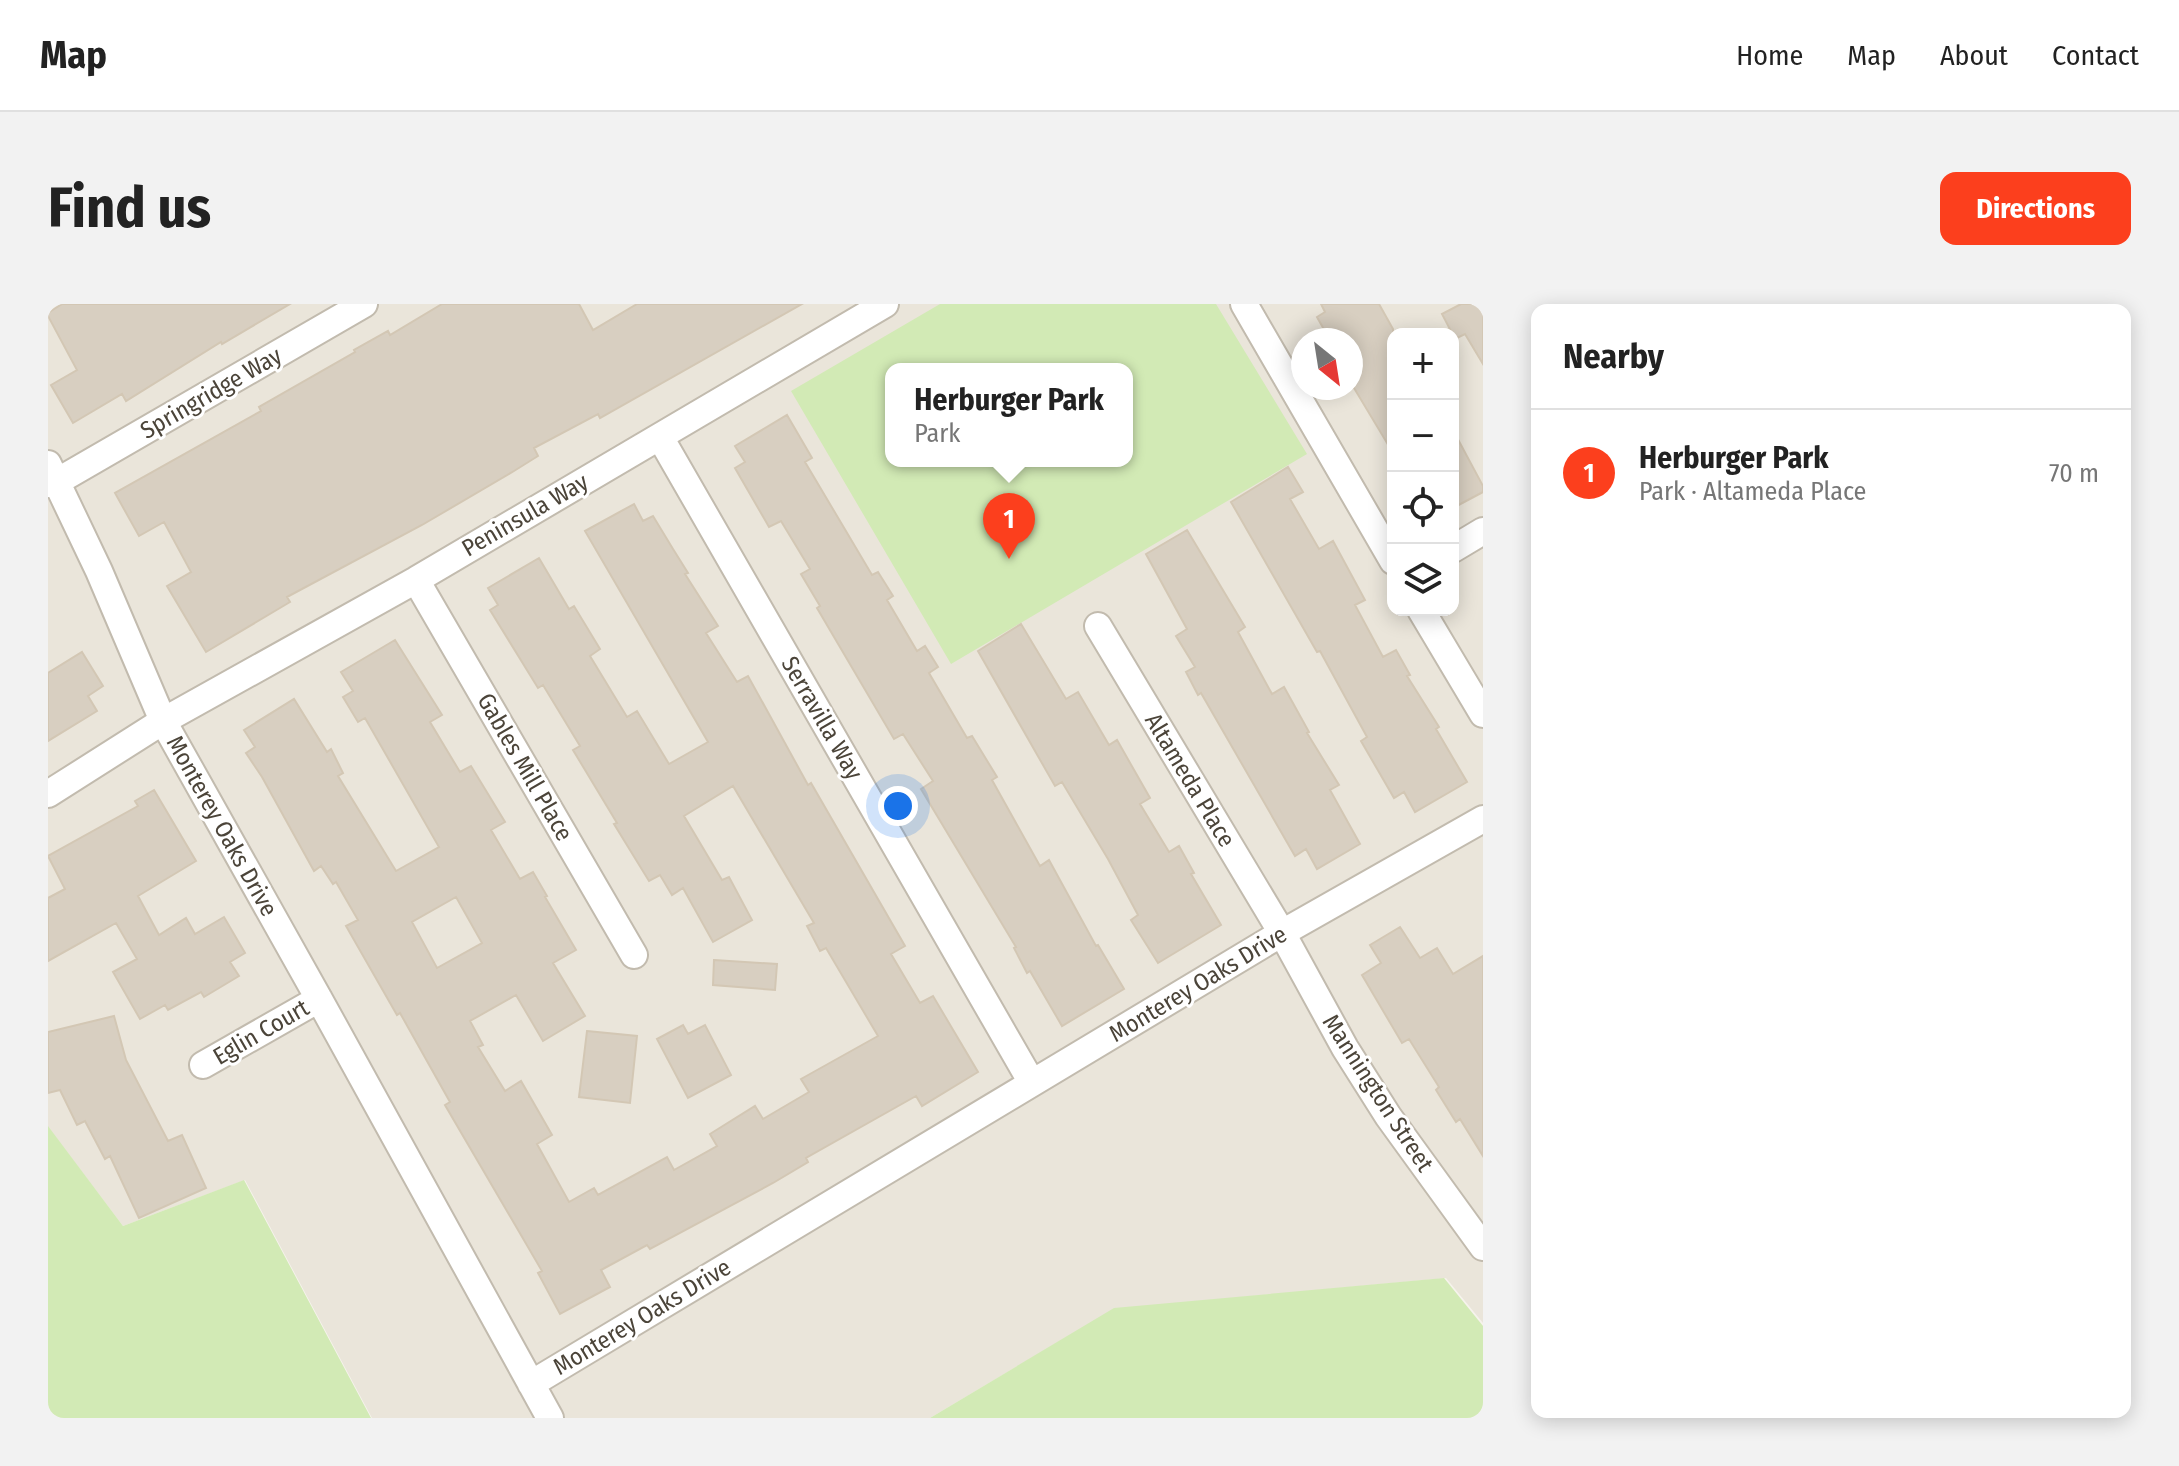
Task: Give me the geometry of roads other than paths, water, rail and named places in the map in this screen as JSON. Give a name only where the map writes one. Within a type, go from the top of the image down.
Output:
[{"type":"street","name":"Springridge Way","points":[[51,476],[364,304]]},
{"type":"street","name":"Peninsula Way","points":[[48,794],[163,721],[416,580],[885,304]]},
{"type":"street","points":[[1244,304],[1387,551]]},
{"type":"street","name":"Serravilla Way","points":[[660,437],[1032,1083]]},
{"type":"street","name":"Monterey Oaks Drive","points":[[51,476],[163,721],[531,1384],[1282,933],[1483,819]]},
{"type":"street","points":[[1459,545],[1483,531]]},
{"type":"street","name":"Gables Mill Place","points":[[416,580],[634,955]]},
{"type":"street","points":[[1425,616],[1483,714]]},
{"type":"street","name":"Altameda Place","points":[[1098,626],[1282,933]]},
{"type":"street","name":"Mannington Street","points":[[1282,933],[1371,1089],[1480,1237]]},
{"type":"street","name":"Eglin Court","points":[[203,1065],[319,999]]},
{"type":"street","points":[[531,1384],[550,1418]]},
{"type":"place","name":"Herburger Park","points":[[1009,559]]}]
